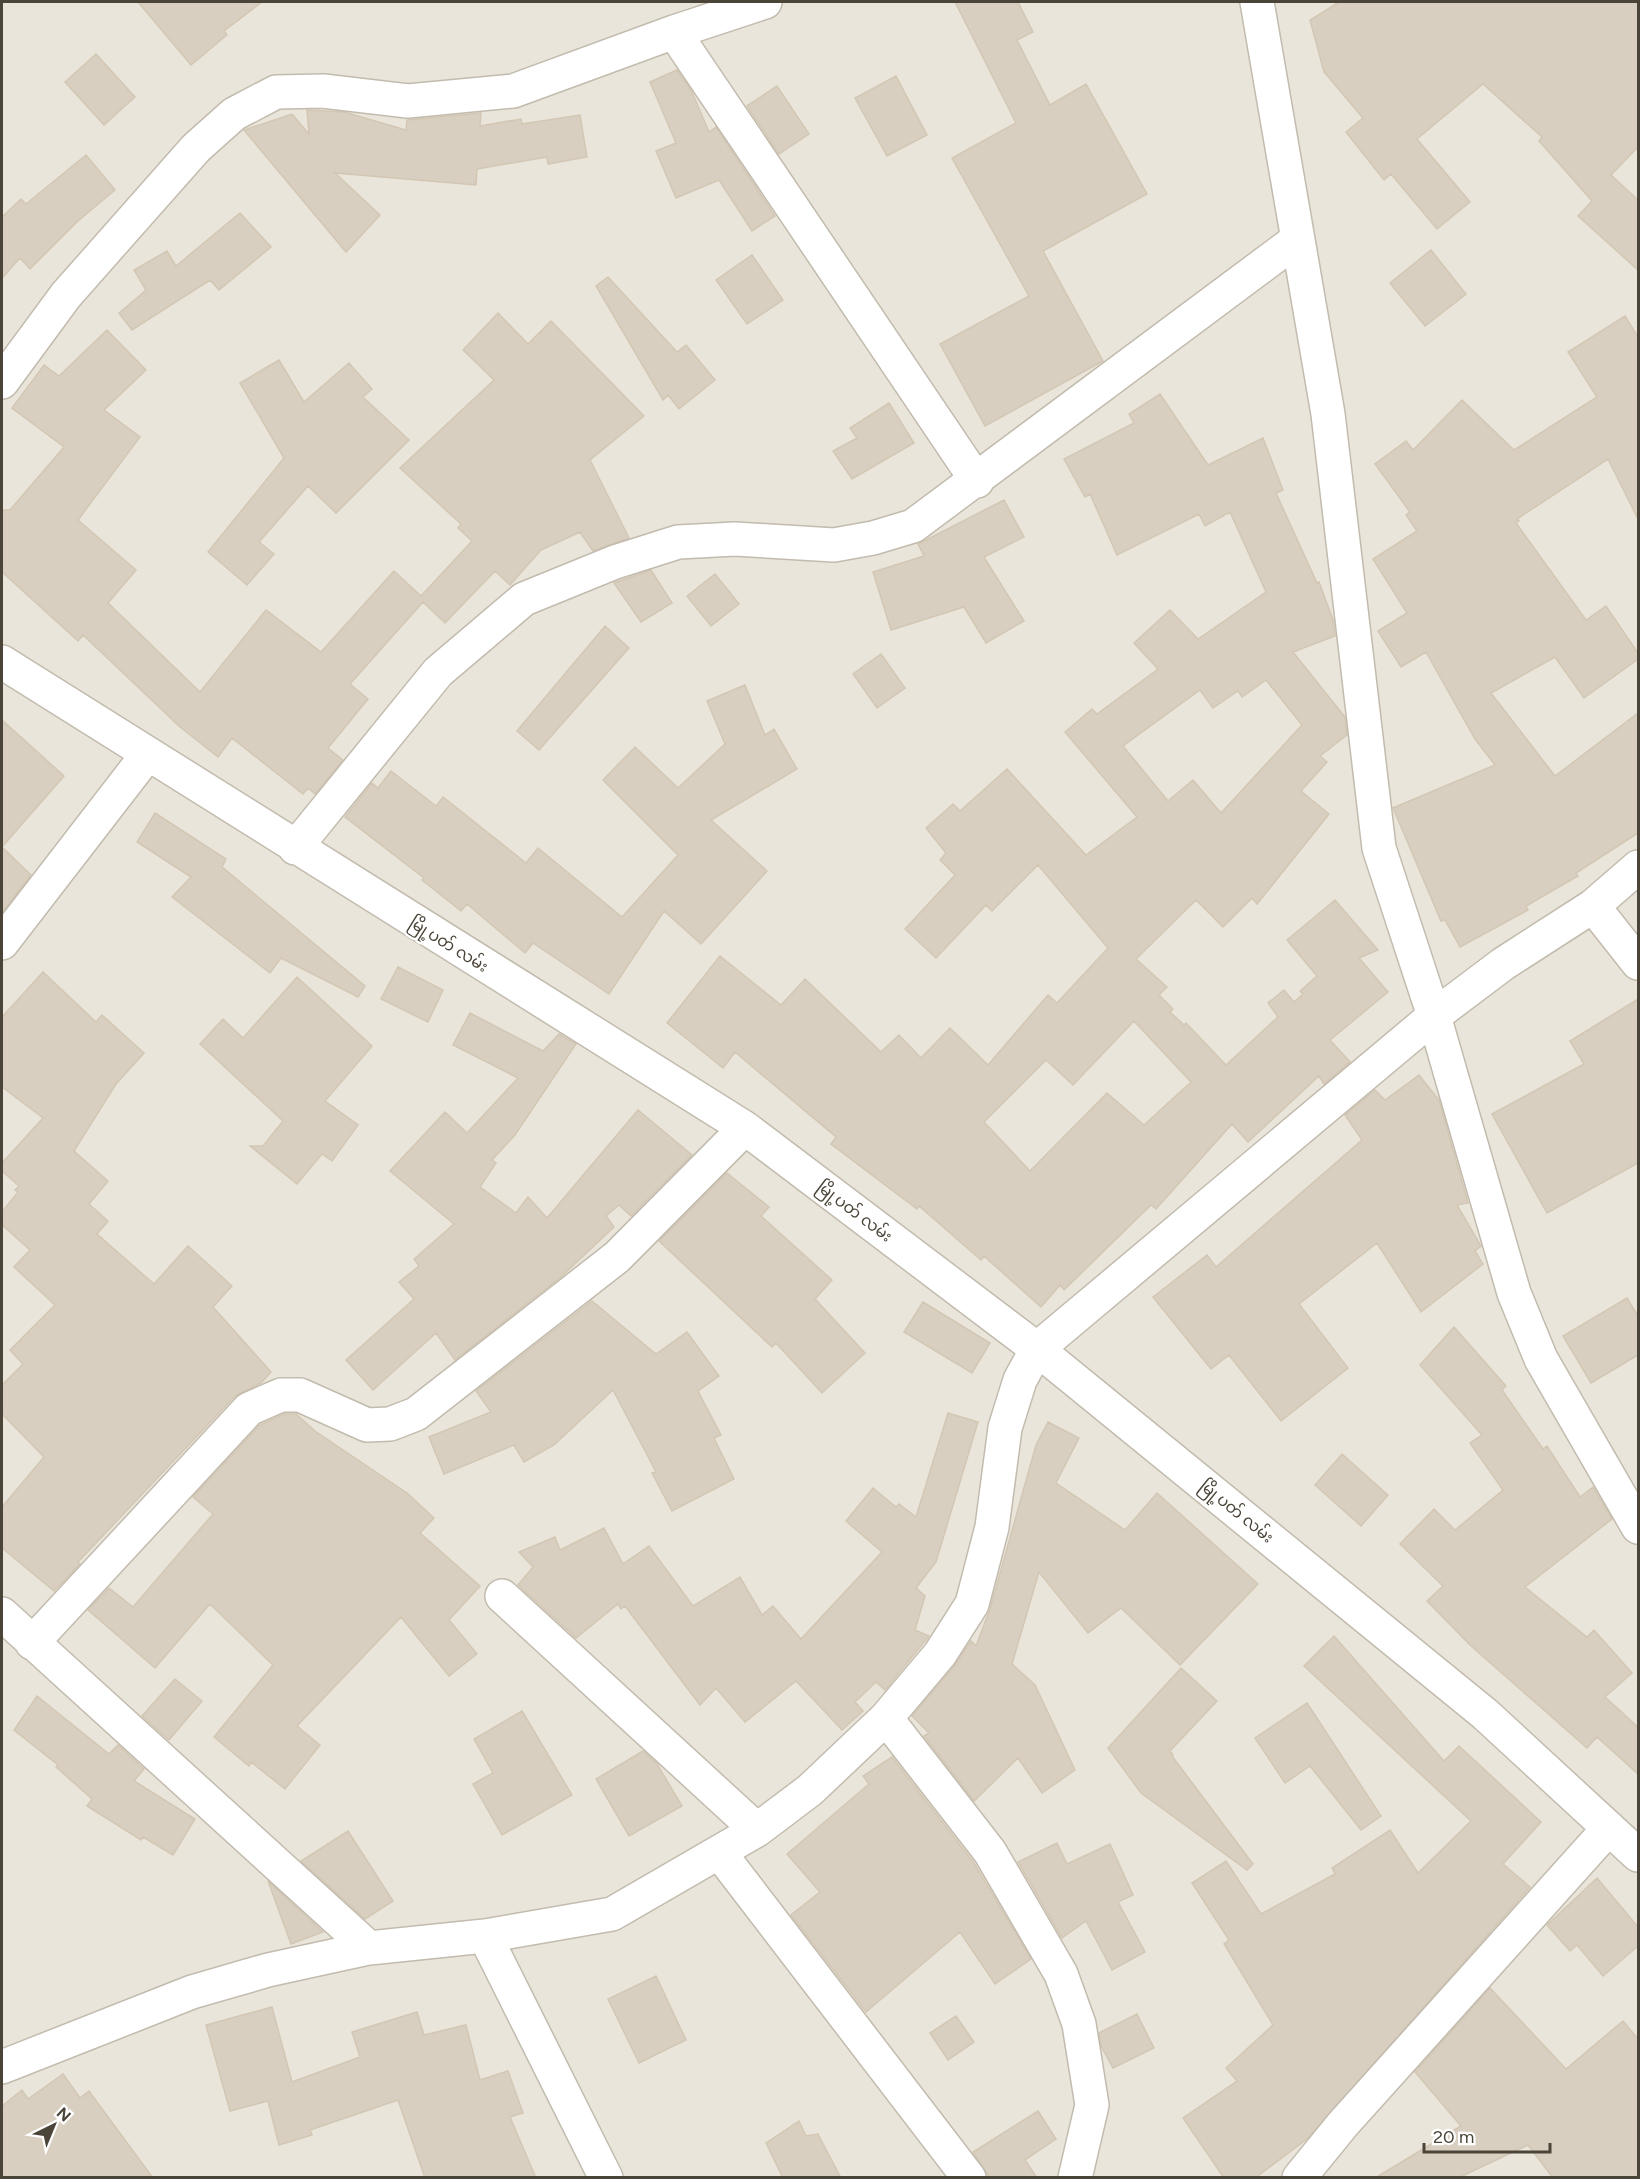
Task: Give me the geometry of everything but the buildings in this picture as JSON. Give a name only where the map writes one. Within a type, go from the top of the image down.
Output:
[{"type":"street","points":[[2,382],[66,295],[196,148],[234,114],[276,92],[323,91],[408,101],[513,92],[674,32],[765,2]]},
{"type":"street","points":[[1257,2],[1328,414],[1379,848],[1434,1016],[1514,1293],[1541,1359],[1638,1527]]},
{"type":"street","points":[[674,32],[977,481]]},
{"type":"street","points":[[295,848],[438,672],[524,599],[615,562],[678,542],[735,539],[834,545],[873,538],[913,526],[977,481],[1298,239]]},
{"type":"street","name":"မြို့ပတ် လမ်း","points":[[2,662],[295,848],[745,1128],[1037,1349],[1485,1714],[1638,1855]]},
{"type":"street","points":[[2,943],[147,755]]},
{"type":"street","points":[[2,2067],[192,1992],[268,1971],[369,1948],[485,1936],[612,1914],[757,1830],[810,1791],[886,1718],[940,1654],[972,1604],[992,1527],[1005,1428],[1020,1380],[1037,1349],[1434,1016],[1503,964],[1593,906],[1638,867]]},
{"type":"street","points":[[1593,906],[1638,963]]},
{"type":"street","points":[[32,1643],[249,1409],[281,1395],[300,1395],[367,1425],[390,1424],[416,1414],[617,1257],[745,1128]]},
{"type":"street","points":[[502,1596],[757,1830]]},
{"type":"street","points":[[2,1614],[369,1948]]},
{"type":"street","points":[[886,1718],[990,1852],[1060,1974],[1079,2024],[1092,2105],[1075,2178]]},
{"type":"street","points":[[1299,2178],[1343,2124],[1609,1828]]},
{"type":"street","points":[[719,1852],[969,2178]]},
{"type":"street","points":[[485,1936],[606,2178]]},
{"type":"shaded area","points":[[2,2],[1638,2],[1638,2177],[2,2177]]}]
